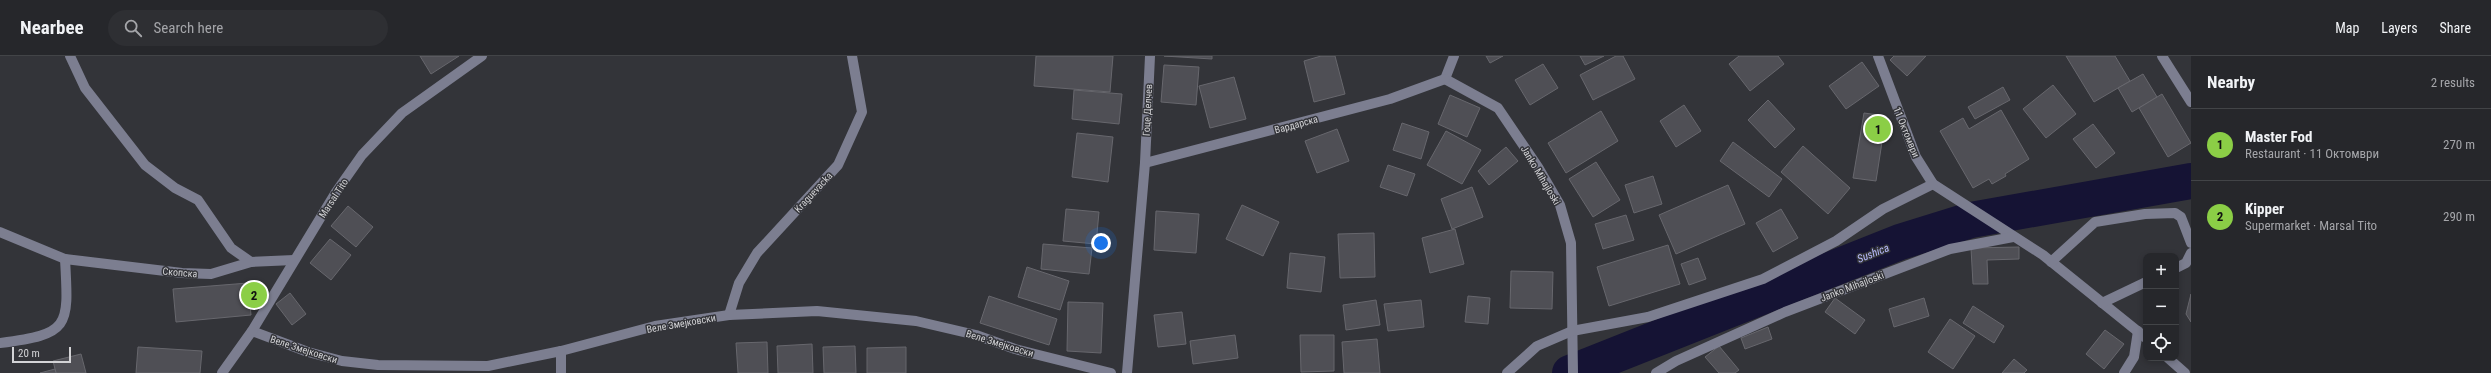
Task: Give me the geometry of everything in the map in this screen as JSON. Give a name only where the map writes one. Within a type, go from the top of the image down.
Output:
[{"type":"street","points":[[70,56],[85,88],[145,165],[175,188],[198,200],[231,248],[251,262]]},
{"type":"street","name":"Marsal Tito","points":[[222,373],[252,331],[294,260],[362,155],[402,113],[482,56]]},
{"type":"street","name":"Kraguevacka","points":[[729,315],[739,283],[757,254],[838,165],[862,112],[852,56]]},
{"type":"street","name":"Гоце Делчев","points":[[1127,373],[1145,163],[1150,56]]},
{"type":"street","points":[[1445,79],[1454,56]]},
{"type":"street","name":"11 Октомври","points":[[1878,56],[1916,157],[1933,184],[1972,208],[2013,237]]},
{"type":"street","points":[[2162,56],[2191,102]]},
{"type":"street","name":"Вардарска","points":[[1145,163],[1390,99],[1445,79]]},
{"type":"street","name":"Janko Mihajloski","points":[[1445,79],[1498,108],[1538,167],[1560,205],[1571,243],[1572,331]]},
{"type":"street","points":[[1507,373],[1537,346],[1572,331],[1648,317],[1763,279],[1836,242],[1883,209],[1933,184]]},
{"type":"street","points":[[2051,262],[2095,222],[2108,218],[2175,213],[2180,217],[2189,232],[2191,243]]},
{"type":"street","name":"Скопска","points":[[0,232],[65,259],[182,274],[211,274],[251,262],[294,260]]},
{"type":"street","points":[[2013,237],[2051,262],[2142,335],[2134,357],[2124,373]]},
{"type":"street","name":"Janko Mihajloski","points":[[1656,373],[1676,361],[1785,312],[1950,249],[2013,237]]},
{"type":"street","points":[[2179,266],[2186,263],[2191,253]]},
{"type":"street","points":[[0,343],[35,338],[54,331],[63,319],[68,305],[65,259]]},
{"type":"street","points":[[2102,303],[2143,283]]},
{"type":"street","name":"Веле Змејковски","points":[[252,331],[308,352],[342,361],[378,365],[488,366],[561,351],[655,326],[729,315],[817,311],[916,321],[976,335],[1015,349],[1111,373]]},
{"type":"street","points":[[1572,331],[1573,373]]},
{"type":"street","points":[[561,351],[561,373]]},
{"type":"street","points":[[2171,361],[2185,373]]},
{"type":"building","points":[[420,56],[459,56],[431,74]]},
{"type":"building","points":[[1036,56],[1113,56],[1110,92],[1034,86]]},
{"type":"building","points":[[1164,56],[1212,56],[1212,59]]},
{"type":"building","points":[[1321,56],[1335,56],[1345,94],[1314,102],[1304,61]]},
{"type":"building","points":[[1486,56],[1503,56],[1490,63]]},
{"type":"building","points":[[1580,56],[1604,56],[1585,65]]},
{"type":"building","points":[[1616,56],[1623,56],[1635,79],[1593,100],[1580,75]]},
{"type":"building","points":[[1739,56],[1778,56],[1784,64],[1750,91],[1729,64]]},
{"type":"building","points":[[1894,56],[1926,56],[1907,76],[1890,60]]},
{"type":"building","points":[[2066,56],[2115,56],[2130,81],[2094,102]]},
{"type":"building","points":[[1862,62],[1879,86],[1846,109],[1829,86]]},
{"type":"building","points":[[1543,64],[1558,88],[1530,105],[1515,80]]},
{"type":"building","points":[[1164,65],[1199,67],[1196,105],[1161,102]]},
{"type":"building","points":[[2143,74],[2157,97],[2132,112],[2118,88]]},
{"type":"building","points":[[1234,77],[1246,119],[1210,128],[1199,86]]},
{"type":"building","points":[[2053,85],[2076,114],[2046,138],[2023,109]]},
{"type":"building","points":[[2003,87],[2010,100],[1975,119],[1968,107]]},
{"type":"building","points":[[1074,90],[1122,94],[1119,124],[1072,119]]},
{"type":"building","points":[[2162,94],[2191,143],[2168,157],[2139,108]]},
{"type":"building","points":[[1450,95],[1480,108],[1467,137],[1438,124]]},
{"type":"building","points":[[1768,100],[1795,129],[1775,148],[1748,120]]},
{"type":"building","points":[[1684,105],[1701,131],[1676,147],[1660,121]]},
{"type":"building","points":[[2001,110],[2029,159],[2005,174],[2006,176],[1992,184],[1989,179],[1973,188],[1940,131],[1963,118],[1969,129]]},
{"type":"building","points":[[1601,111],[1618,141],[1566,173],[1548,143]]},
{"type":"building","points":[[1864,113],[1886,116],[1876,181],[1853,178]]},
{"type":"building","points":[[1402,123],[1429,132],[1421,159],[1393,150]]},
{"type":"building","points":[[2093,124],[2115,153],[2096,168],[2073,139]]},
{"type":"building","points":[[1337,129],[1349,161],[1317,173],[1305,141]]},
{"type":"building","points":[[1446,131],[1481,150],[1462,184],[1427,165]]},
{"type":"building","points":[[1077,133],[1113,137],[1108,182],[1072,177]]},
{"type":"building","points":[[1733,142],[1782,179],[1769,197],[1720,161]]},
{"type":"building","points":[[1803,146],[1850,188],[1828,214],[1781,172]]},
{"type":"building","points":[[1506,147],[1518,161],[1489,185],[1478,171]]},
{"type":"building","points":[[1596,162],[1620,200],[1593,217],[1569,179]]},
{"type":"building","points":[[1388,165],[1415,174],[1407,196],[1380,187]]},
{"type":"building","points":[[1653,176],[1662,204],[1634,213],[1625,185]]},
{"type":"building","points":[[1728,185],[1745,224],[1676,254],[1659,215]]},
{"type":"building","points":[[1472,187],[1483,217],[1452,229],[1441,199]]},
{"type":"building","points":[[1242,205],[1279,222],[1263,256],[1226,239]]},
{"type":"building","points":[[348,206],[373,227],[356,247],[331,226]]},
{"type":"building","points":[[1066,209],[1099,212],[1096,244],[1063,241]]},
{"type":"building","points":[[1781,209],[1798,238],[1773,252],[1756,223]]},
{"type":"building","points":[[1156,211],[1199,214],[1196,253],[1154,250]]},
{"type":"building","points":[[1626,215],[1634,240],[1603,249],[1595,224]]},
{"type":"building","points":[[1455,229],[1464,264],[1430,273],[1422,238]]},
{"type":"building","points":[[1374,233],[1375,277],[1340,278],[1338,234]]},
{"type":"building","points":[[330,239],[351,255],[331,280],[310,263]]},
{"type":"building","points":[[1043,244],[1092,248],[1089,274],[1041,269]]},
{"type":"building","points":[[1668,245],[1680,284],[1609,306],[1597,267]]},
{"type":"building","points":[[2019,247],[2019,259],[1987,260],[1988,284],[1973,284],[1971,248]]},
{"type":"building","points":[[1290,253],[1325,257],[1321,292],[1287,288]]},
{"type":"building","points":[[1698,258],[1706,279],[1689,285],[1681,264]]},
{"type":"building","points":[[1027,267],[1069,281],[1060,310],[1018,297]]},
{"type":"building","points":[[1511,271],[1553,272],[1552,309],[1510,308]]},
{"type":"building","points":[[248,283],[251,315],[176,322],[173,289]]},
{"type":"building","points":[[290,293],[306,314],[292,325],[276,304]]},
{"type":"building","points":[[2191,294],[2191,322],[2186,314]]},
{"type":"building","points":[[989,296],[1057,319],[1049,345],[980,323]]},
{"type":"building","points":[[1468,296],[1490,298],[1488,324],[1465,322]]},
{"type":"building","points":[[1835,298],[1865,320],[1855,334],[1825,312]]},
{"type":"building","points":[[1924,298],[1929,316],[1894,327],[1889,309]]},
{"type":"building","points":[[1376,300],[1380,325],[1346,330],[1343,305]]},
{"type":"building","points":[[1421,300],[1424,327],[1388,331],[1384,304]]},
{"type":"building","points":[[1068,302],[1103,303],[1101,353],[1067,351]]},
{"type":"building","points":[[1973,306],[2004,326],[1994,343],[1963,323]]},
{"type":"building","points":[[1182,312],[1186,344],[1158,347],[1154,315]]},
{"type":"building","points":[[1950,319],[1975,336],[1953,369],[1928,352]]},
{"type":"building","points":[[1768,327],[1772,339],[1745,349],[1741,338]]},
{"type":"building","points":[[2105,330],[2124,344],[2104,369],[2086,354]]},
{"type":"building","points":[[1235,335],[1238,358],[1193,364],[1190,341]]},
{"type":"building","points":[[1300,335],[1334,335],[1334,371],[1301,372]]},
{"type":"building","points":[[1377,339],[1380,373],[1344,373],[1342,342]]},
{"type":"building","points":[[767,342],[768,373],[738,373],[736,343]]},
{"type":"building","points":[[812,344],[813,373],[778,373],[777,346]]},
{"type":"building","points":[[855,346],[856,373],[824,373],[823,347]]},
{"type":"building","points":[[1719,346],[1739,370],[1735,373],[1719,373],[1705,357]]},
{"type":"building","points":[[138,347],[202,351],[200,373],[136,373]]},
{"type":"building","points":[[906,347],[906,373],[867,373],[867,348]]},
{"type":"building","points":[[81,354],[86,373],[56,373],[53,361]]},
{"type":"building","points":[[2014,359],[2027,370],[2024,373],[2002,373]]},
{"type":"building","points":[[55,369],[56,373],[40,373]]},
{"type":"waterway","name":"Sushica","points":[[1570,373],[1900,242],[1971,220],[2191,181]]},
{"type":"place","name":"Master Fod","points":[[1878,129]]},
{"type":"place","name":"Kipper","points":[[254,295]]}]
